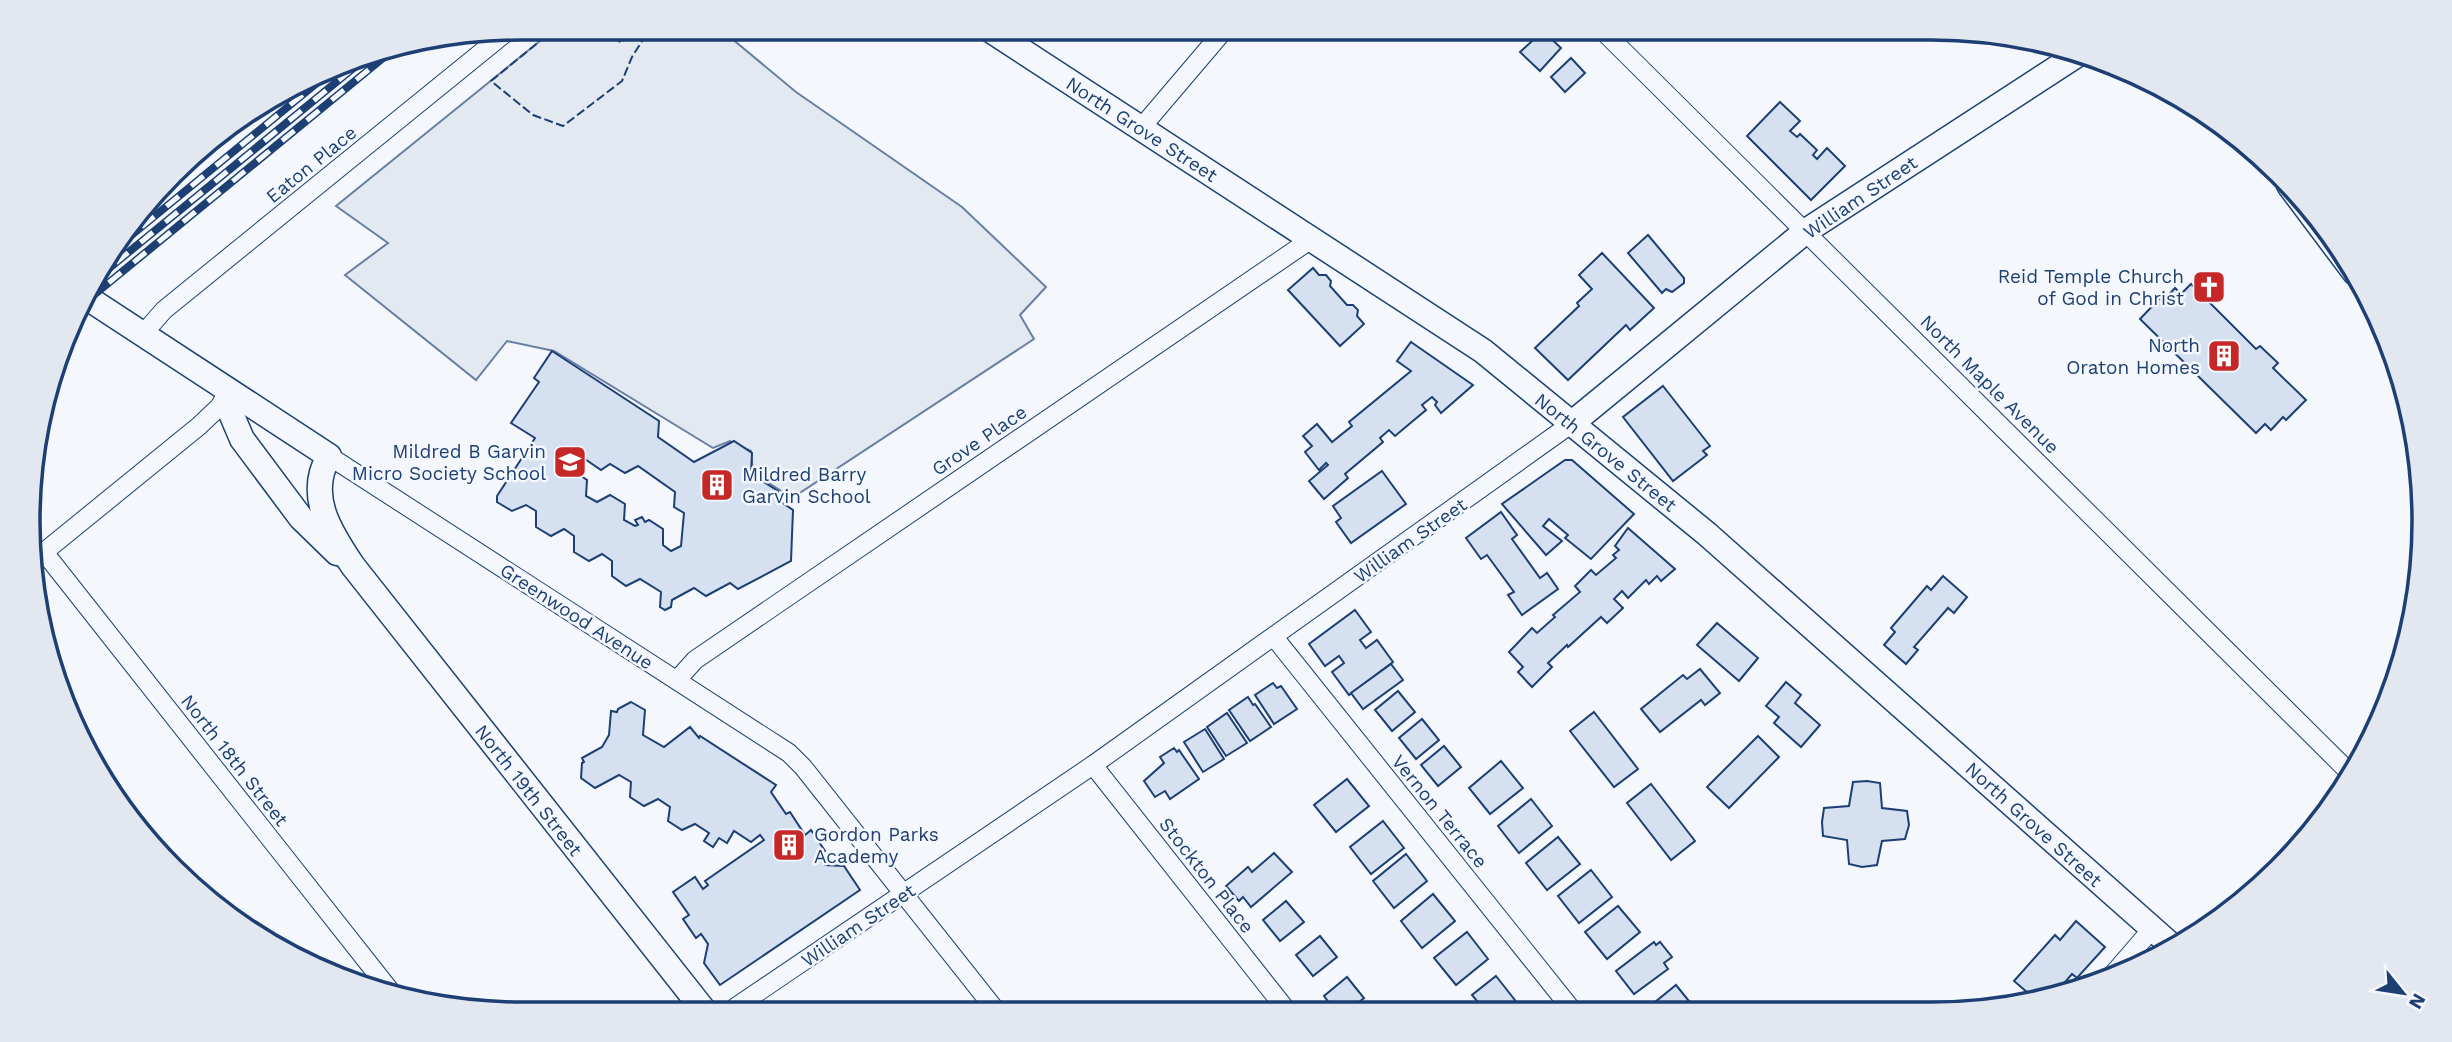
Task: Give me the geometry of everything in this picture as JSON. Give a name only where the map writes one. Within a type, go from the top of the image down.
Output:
[{"type":"street","name":"North Grove Street","points":[[1005,40],[1483,351],[1707,534],[2165,940]]},
{"type":"street","points":[[1141,128],[1213,40]]},
{"type":"street","name":"North Maple Avenue","points":[[1612,40],[2344,767]]},
{"type":"street","name":"Eaton Place","points":[[143,334],[164,310],[496,41]]},
{"type":"street","name":"William Street","points":[[743,1002],[1093,765],[1571,424],[1807,231],[2068,61]]},
{"type":"street","name":"Grove Place","points":[[677,680],[695,660],[1310,240]]},
{"type":"street","name":"Greenwood Avenue","points":[[93,302],[796,760],[989,1002]]},
{"type":"street","points":[[41,554],[199,426],[219,407],[229,391]]},
{"type":"street","name":"North 19th Street","points":[[229,391],[230,411],[242,439],[301,518],[353,566]]},
{"type":"street","name":"North 19th Street","points":[[329,456],[320,474],[319,495],[334,535],[353,566],[697,1002]]},
{"type":"street","name":"North 18th Street","points":[[42,562],[383,981]]},
{"type":"street","name":"Vernon Terrace","points":[[1274,637],[1566,1002]]},
{"type":"street","name":"Stockton Place","points":[[1093,765],[1280,1002]]},
{"type":"street","points":[[2124,961],[2152,929]]},
{"type":"shaded area","points":[[541,40],[733,40],[796,92],[962,207],[1046,287],[1020,315],[1034,339],[792,498],[753,473],[751,451],[730,441],[713,448],[554,351],[507,341],[476,380],[345,275],[388,243],[336,206]]},
{"type":"building","points":[[1533,40],[1553,40],[1561,48],[1540,71],[1520,52]]},
{"type":"building","points":[[1571,58],[1585,73],[1565,92],[1551,77]]},
{"type":"building","points":[[1780,102],[1800,121],[1790,131],[1797,137],[1800,134],[1817,150],[1813,155],[1817,159],[1827,148],[1845,166],[1811,200],[1747,136]]},
{"type":"building","points":[[1648,235],[1684,278],[1684,283],[1672,292],[1666,289],[1662,293],[1628,253]]},
{"type":"building","points":[[1602,253],[1654,308],[1630,330],[1626,325],[1568,380],[1535,348],[1579,306],[1577,303],[1592,289],[1579,275]]},
{"type":"building","points":[[1313,268],[1319,275],[1326,275],[1331,281],[1330,286],[1347,305],[1353,305],[1358,310],[1357,316],[1364,324],[1340,346],[1288,290]]},
{"type":"building","name":"North Oraton Homes","points":[[2191,284],[2256,349],[2260,346],[2278,363],[2273,368],[2306,400],[2286,420],[2283,417],[2271,430],[2265,424],[2256,433],[2140,319],[2160,298],[2163,301],[2175,288],[2181,294]]},
{"type":"building","points":[[1411,342],[1473,385],[1441,413],[1432,397],[1422,405],[1426,410],[1395,436],[1389,430],[1380,438],[1383,442],[1345,474],[1348,478],[1324,499],[1309,481],[1328,465],[1326,463],[1319,470],[1305,452],[1312,446],[1303,436],[1317,424],[1332,442],[1352,426],[1349,422],[1411,371],[1397,361]]},
{"type":"building","name":"Mildred Barry Garvin School","points":[[552,351],[659,421],[658,437],[694,462],[734,441],[752,453],[751,474],[778,491],[777,499],[793,510],[791,561],[738,589],[730,583],[706,596],[694,588],[672,600],[671,607],[665,610],[660,607],[661,592],[640,579],[626,586],[612,576],[612,561],[602,554],[589,561],[574,552],[574,536],[564,529],[551,536],[536,527],[536,511],[526,505],[512,511],[497,502],[497,496],[535,438],[511,423],[539,382],[534,378]],"holes":[[[582,457],[601,470],[610,464],[625,473],[638,466],[675,492],[674,507],[684,513],[681,546],[671,551],[663,545],[663,529],[649,520],[645,522],[642,517],[635,520],[638,525],[635,526],[624,520],[625,504],[610,495],[597,502],[586,496],[587,480],[574,471]]]},
{"type":"building","points":[[1663,386],[1710,446],[1703,451],[1707,455],[1673,481],[1623,417]]},
{"type":"building","points":[[1565,460],[1572,460],[1634,514],[1591,559],[1565,538],[1568,535],[1549,519],[1543,526],[1562,541],[1546,555],[1502,504]]},
{"type":"building","points":[[1382,471],[1406,504],[1351,543],[1336,522],[1341,518],[1333,506]]},
{"type":"building","points":[[1501,512],[1517,535],[1512,539],[1540,578],[1547,573],[1558,589],[1522,615],[1508,595],[1514,592],[1487,555],[1481,559],[1466,538]]},
{"type":"building","points":[[1628,528],[1675,569],[1661,581],[1657,576],[1649,584],[1646,580],[1628,598],[1622,591],[1614,599],[1623,608],[1607,623],[1601,617],[1568,647],[1567,645],[1548,663],[1552,667],[1532,687],[1518,672],[1523,667],[1509,652],[1532,628],[1537,633],[1580,592],[1575,586],[1591,570],[1596,575],[1616,558],[1613,555],[1619,550],[1615,546]]},
{"type":"building","points":[[1943,576],[1967,597],[1954,613],[1948,608],[1914,647],[1918,650],[1906,664],[1884,645],[1895,632],[1891,628],[1927,586],[1931,590]]},
{"type":"building","points":[[1355,610],[1371,632],[1360,640],[1366,648],[1377,640],[1393,662],[1349,695],[1332,672],[1344,663],[1339,656],[1325,666],[1309,644]]},
{"type":"building","points":[[1717,623],[1758,658],[1739,681],[1697,645]]},
{"type":"building","points":[[1391,664],[1403,680],[1363,709],[1351,693]]},
{"type":"building","points":[[1700,669],[1720,693],[1705,705],[1701,700],[1660,732],[1641,709],[1683,675],[1687,679]]},
{"type":"building","points":[[1786,682],[1801,695],[1795,703],[1820,725],[1801,747],[1774,723],[1779,717],[1766,706]]},
{"type":"building","points":[[1273,683],[1277,688],[1281,686],[1297,709],[1274,724],[1255,695]]},
{"type":"building","points":[[1398,691],[1415,712],[1392,731],[1375,710]]},
{"type":"building","points":[[1248,697],[1271,727],[1250,741],[1229,710]]},
{"type":"building","name":"Gordon Parks Academy","points":[[631,702],[645,710],[643,735],[664,747],[690,727],[699,738],[700,736],[776,785],[771,792],[786,814],[790,812],[805,835],[811,830],[825,851],[818,855],[825,865],[844,866],[860,890],[720,985],[704,963],[708,944],[701,934],[696,938],[683,919],[689,915],[673,892],[695,877],[703,889],[708,885],[705,881],[764,840],[760,835],[751,842],[734,831],[727,843],[719,838],[713,847],[704,841],[709,833],[695,824],[682,830],[668,821],[670,807],[658,799],[644,806],[630,797],[631,782],[619,775],[595,788],[581,778],[584,762],[582,758],[602,747],[609,735],[611,711],[617,712]]},
{"type":"building","points":[[1594,712],[1638,769],[1614,787],[1570,731]]},
{"type":"building","points":[[1227,713],[1247,743],[1226,756],[1207,727]]},
{"type":"building","points":[[1422,719],[1439,740],[1416,759],[1399,738]]},
{"type":"building","points":[[1205,729],[1224,759],[1203,772],[1184,742]]},
{"type":"building","points":[[1758,736],[1779,757],[1729,808],[1707,787]]},
{"type":"building","points":[[1444,746],[1461,767],[1438,786],[1421,765]]},
{"type":"building","points":[[1174,748],[1177,752],[1179,750],[1199,779],[1170,799],[1165,791],[1155,797],[1144,781],[1164,763],[1160,757]]},
{"type":"building","points":[[1501,761],[1523,788],[1490,814],[1469,788]]},
{"type":"building","points":[[1347,779],[1369,806],[1336,832],[1314,805]]},
{"type":"building","points":[[1853,782],[1880,783],[1882,808],[1907,811],[1909,825],[1905,839],[1882,841],[1877,865],[1862,867],[1849,864],[1847,840],[1823,836],[1822,822],[1824,808],[1849,806]]},
{"type":"building","points":[[1651,784],[1695,841],[1671,860],[1627,803]]},
{"type":"building","points":[[1531,799],[1552,826],[1519,853],[1498,826]]},
{"type":"building","points":[[1383,821],[1404,848],[1371,874],[1350,847]]},
{"type":"building","points":[[1558,837],[1580,864],[1547,890],[1526,863]]},
{"type":"building","points":[[1274,853],[1292,872],[1251,907],[1243,897],[1239,901],[1226,886],[1248,867],[1252,872]]},
{"type":"building","points":[[1406,854],[1427,881],[1394,908],[1373,881]]},
{"type":"building","points":[[1591,870],[1612,897],[1579,923],[1558,896]]},
{"type":"building","points":[[1433,894],[1455,921],[1422,948],[1401,921]]},
{"type":"building","points":[[1286,901],[1304,922],[1280,941],[1263,920]]},
{"type":"building","points":[[1618,906],[1640,932],[1607,959],[1585,932]]},
{"type":"building","points":[[2076,921],[2105,947],[2077,978],[2072,974],[2065,982],[2027,992],[2014,981],[2055,935],[2060,940]]},
{"type":"building","points":[[1467,932],[1488,959],[1456,985],[1434,958]]},
{"type":"building","points":[[1320,936],[1337,957],[1313,976],[1296,955]]},
{"type":"building","points":[[1654,942],[1656,945],[1660,942],[1672,957],[1664,963],[1668,969],[1634,994],[1616,971]]},
{"type":"building","points":[[1496,976],[1516,1002],[1478,1002],[1472,995]]},
{"type":"building","points":[[1347,977],[1364,998],[1359,1002],[1328,1002],[1324,996]]},
{"type":"building","points":[[1676,985],[1690,1002],[1655,1002]]},
{"type":"railway","points":[[100,290],[377,63]]},
{"type":"railway","points":[[116,263],[347,73]]},
{"type":"railway","points":[[140,228],[309,90]]},
{"type":"fence","points":[[541,40],[491,81],[533,115],[563,126],[622,81],[643,40]]},
{"type":"fence","points":[[618,40],[621,43],[624,40]]},
{"type":"place","name":"Reid Temple Church of God in Christ","points":[[2209,287]]},
{"type":"place","name":"North Oraton Homes","points":[[2224,356]]},
{"type":"place","name":"Mildred B Garvin Micro Society School","points":[[570,462]]},
{"type":"place","name":"Mildred Barry Garvin School","points":[[717,485]]},
{"type":"place","name":"Gordon Parks Academy","points":[[789,845]]}]
